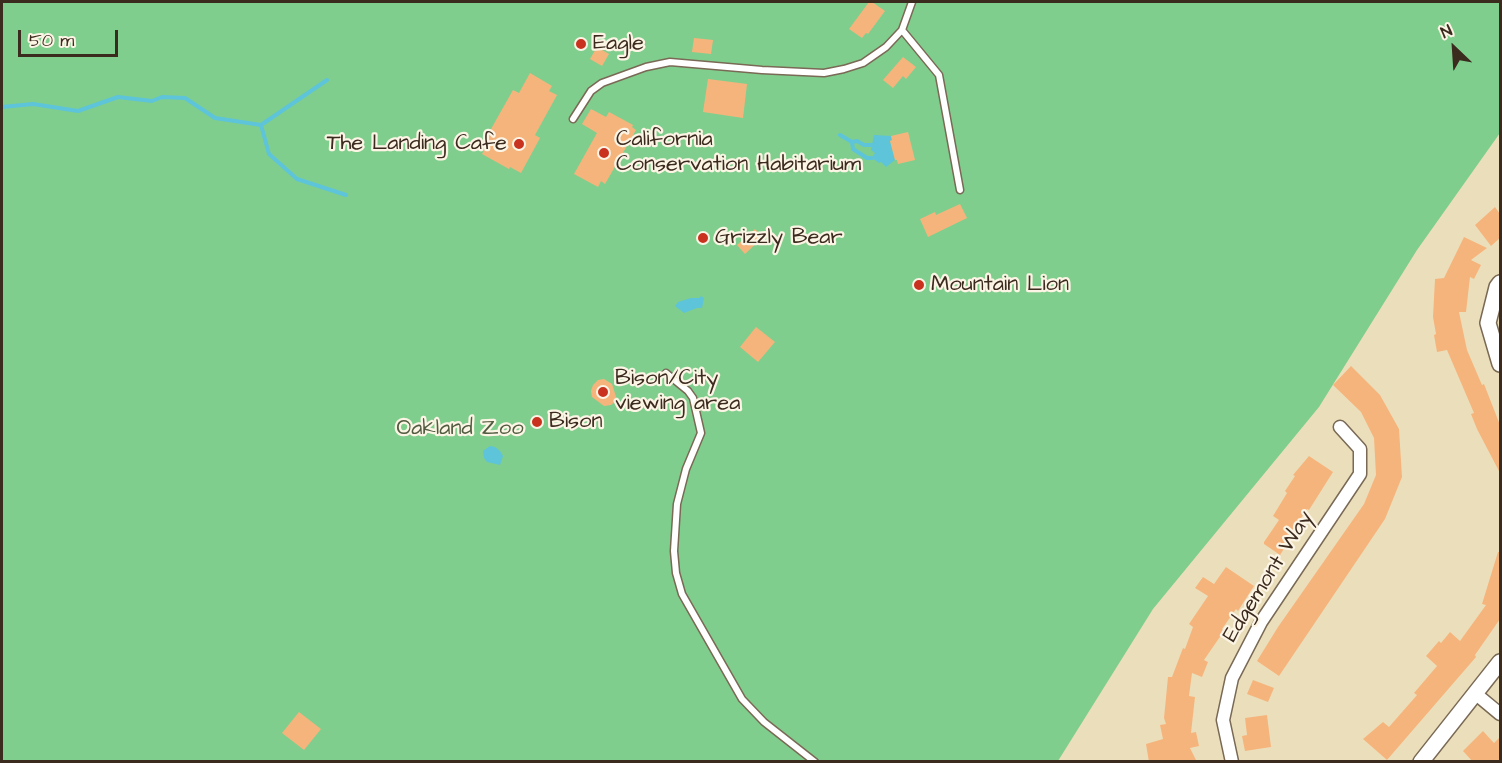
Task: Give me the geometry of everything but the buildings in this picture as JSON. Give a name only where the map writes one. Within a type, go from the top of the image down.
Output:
[{"type":"street","points":[[1500,283],[1488,323],[1500,364]]},
{"type":"street","name":"Edgemont Way","points":[[1232,762],[1222,720],[1232,678],[1262,622],[1360,474],[1360,449],[1340,427]]},
{"type":"street","points":[[1421,762],[1500,662]]},
{"type":"street","points":[[1476,694],[1500,714]]},
{"type":"lane","points":[[573,119],[591,91],[602,83],[646,67],[670,62],[825,73],[863,63],[886,47],[902,30],[912,2]]},
{"type":"lane","points":[[902,30],[939,75],[960,190]]},
{"type":"lane","points":[[666,373],[693,398],[701,433],[686,469],[677,504],[674,551],[681,594],[741,699],[764,722],[815,762]]},
{"type":"green space","name":"Oakland Zoo","points":[[2,2],[1500,2],[1500,133],[1417,250],[1319,407],[1153,609],[1058,761],[2,761]]},
{"type":"water","points":[[874,135],[891,136],[890,141],[895,160],[886,167],[872,158],[875,153],[871,150]]},
{"type":"water","points":[[701,296],[704,298],[702,308],[684,313],[675,306],[678,302]]},
{"type":"water","points":[[490,446],[495,447],[503,456],[500,465],[487,462],[484,458],[483,451]]},
{"type":"waterway","points":[[261,125],[327,80]]},
{"type":"waterway","points":[[2,107],[33,104],[78,111],[118,97],[152,101],[162,97],[185,98],[215,118],[261,125],[269,154],[297,179],[346,195]]},
{"type":"waterway","points":[[840,135],[852,142],[873,145]]},
{"type":"waterway","points":[[852,142],[853,149],[867,158],[872,158]]},
{"type":"place","name":"Eagle","points":[[581,44]]},
{"type":"place","name":"The Landing Cafe","points":[[519,144]]},
{"type":"place","name":"California Conservation Habitarium","points":[[604,153]]},
{"type":"place","name":"Grizzly Bear","points":[[703,238]]},
{"type":"place","name":"Mountain Lion","points":[[919,285]]},
{"type":"place","name":"Bison/City viewing area","points":[[603,392]]},
{"type":"place","name":"Bison","points":[[537,422]]}]
